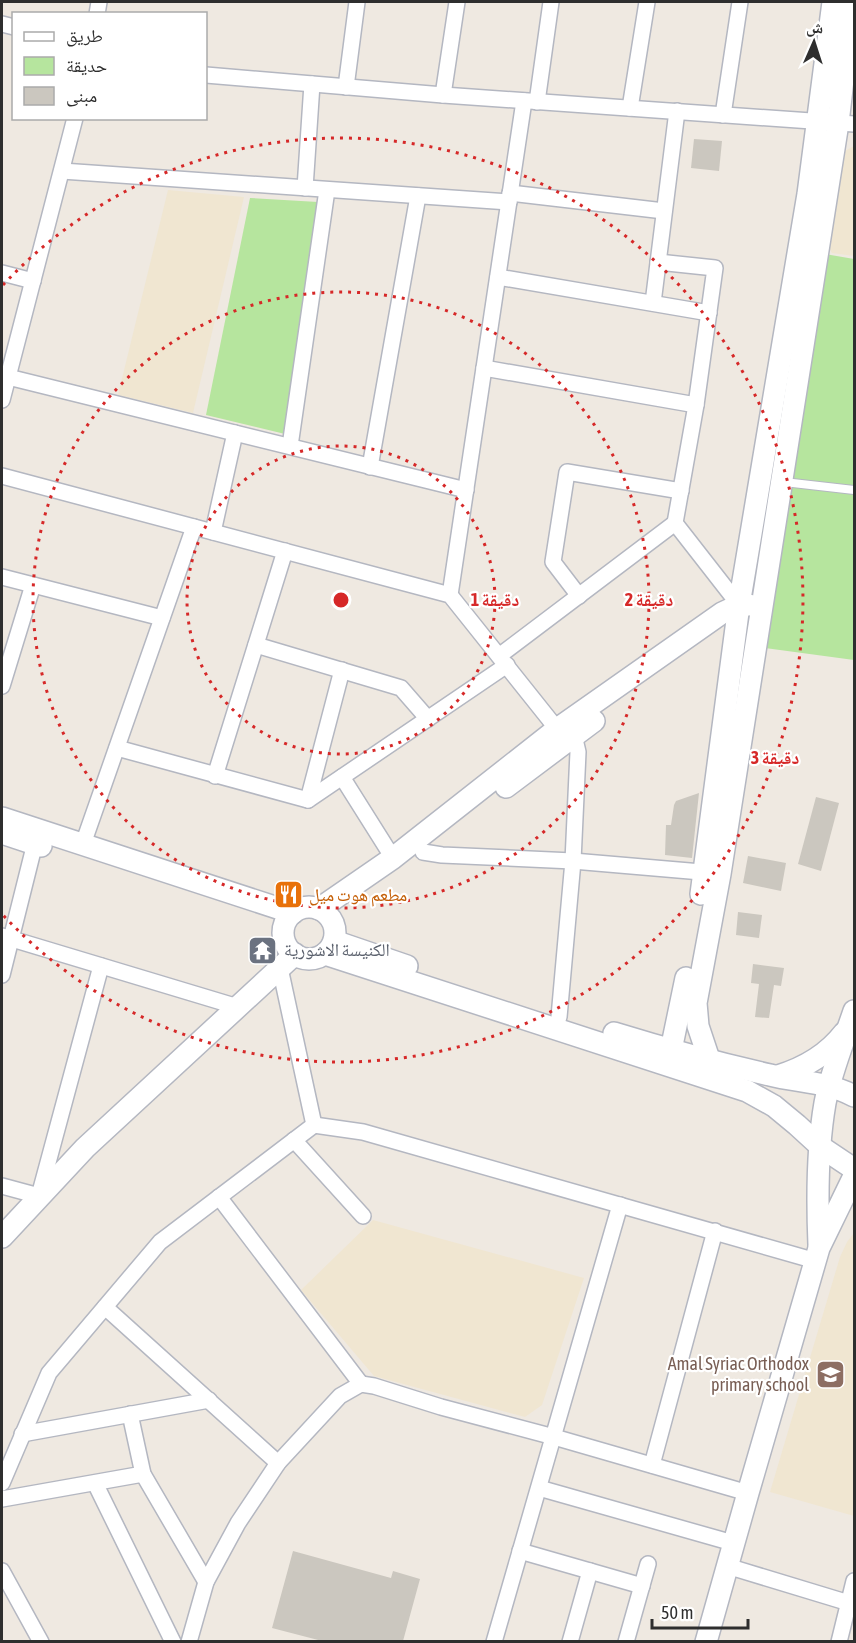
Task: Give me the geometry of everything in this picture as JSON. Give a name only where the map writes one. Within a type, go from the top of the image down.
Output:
[{"type":"street","points":[[346,87],[357,2]]},
{"type":"street","points":[[443,95],[457,2]]},
{"type":"street","points":[[450,595],[510,197],[551,2]]},
{"type":"street","points":[[630,108],[647,2]]},
{"type":"street","points":[[723,115],[740,2]]},
{"type":"street","points":[[710,1062],[698,1026],[696,1003],[713,873],[738,612],[808,194],[837,123],[833,2]]},
{"type":"street","points":[[671,1050],[713,873],[761,614],[837,123],[852,2]]},
{"type":"street","points":[[207,75],[443,95],[837,123]]},
{"type":"street","points":[[305,188],[312,84]]},
{"type":"street","points":[[652,303],[677,111]]},
{"type":"street","points":[[2,400],[75,120]]},
{"type":"street","points":[[62,171],[418,196],[510,197],[664,211]]},
{"type":"street","points":[[290,446],[327,190]]},
{"type":"street","points":[[370,467],[418,196]]},
{"type":"street","points":[[117,748],[308,800],[428,719],[579,596],[675,523],[696,405],[715,268],[658,262]]},
{"type":"street","points":[[2,273],[33,280]]},
{"type":"street","points":[[498,277],[709,313]]},
{"type":"street","points":[[484,368],[696,405]]},
{"type":"street","points":[[8,377],[466,490]]},
{"type":"street","points":[[213,532],[235,433]]},
{"type":"street","points":[[579,596],[553,562],[567,472],[681,491]]},
{"type":"street","points":[[2,476],[450,595],[565,732],[578,752],[573,861],[559,1017]]},
{"type":"street","points":[[675,523],[738,612]]},
{"type":"street","points":[[83,844],[194,527]]},
{"type":"street","points":[[214,776],[285,551]]},
{"type":"street","points":[[2,577],[162,618]]},
{"type":"street","points":[[2,686],[33,585]]},
{"type":"street","points":[[324,913],[393,858],[722,613],[761,614]]},
{"type":"street","points":[[256,645],[401,688],[428,719]]},
{"type":"street","points":[[308,800],[342,670]]},
{"type":"street","points":[[324,913],[423,852],[565,732]]},
{"type":"street","points":[[342,777],[393,858]]},
{"type":"street","points":[[2,818],[83,844],[289,918]]},
{"type":"street","points":[[2,833],[289,918]]},
{"type":"street","points":[[2,975],[6,937],[35,843]]},
{"type":"street","points":[[423,852],[442,855],[573,861],[713,873]]},
{"type":"street","points":[[314,1125],[287,961],[290,950],[284,938],[289,918],[306,908],[324,913],[335,928],[329,948]]},
{"type":"street","points":[[6,937],[238,1007]]},
{"type":"street","points":[[329,948],[747,1091],[786,1115],[821,1148],[855,1169]]},
{"type":"street","points":[[2,1238],[85,1148],[287,961],[306,959],[329,948],[710,1062],[830,1086],[855,1096]]},
{"type":"street","points":[[39,1196],[101,966]]},
{"type":"street","points":[[776,1077],[795,1070],[820,1056],[841,1037],[852,1018]]},
{"type":"street","points":[[818,1255],[818,1191],[822,1122],[830,1086],[852,1018]]},
{"type":"street","points":[[2,1483],[49,1373],[160,1242],[314,1125],[363,1132],[715,1231],[818,1255]]},
{"type":"street","points":[[294,1140],[363,1215]]},
{"type":"street","points":[[706,1641],[818,1255],[855,1176]]},
{"type":"street","points":[[2,1186],[39,1196]]},
{"type":"street","points":[[219,1197],[361,1384]]},
{"type":"street","points":[[494,1641],[620,1205]]},
{"type":"street","points":[[832,1223],[855,1210]]},
{"type":"street","points":[[652,1466],[715,1231]]},
{"type":"street","points":[[105,1307],[278,1462]]},
{"type":"street","points":[[189,1641],[206,1582],[238,1523],[278,1462],[340,1396],[361,1384],[748,1493]]},
{"type":"street","points":[[22,1434],[209,1400]]},
{"type":"street","points":[[130,1414],[143,1474],[206,1582]]},
{"type":"street","points":[[2,1499],[143,1474]]},
{"type":"street","points":[[94,1483],[173,1641]]},
{"type":"street","points":[[539,1488],[733,1543]]},
{"type":"street","points":[[520,1551],[642,1586]]},
{"type":"street","points":[[626,1641],[648,1564]]},
{"type":"street","points":[[727,1566],[849,1603]]},
{"type":"street","points":[[2,1571],[41,1641]]},
{"type":"street","points":[[570,1641],[590,1571]]},
{"type":"street","points":[[838,1641],[855,1581]]},
{"type":"lane","points":[[781,482],[855,490]]},
{"type":"shaded area","points":[[854,146],[854,256],[832,253],[829,248],[843,152]]},
{"type":"shaded area","points":[[168,190],[244,197],[193,413],[118,395]]},
{"type":"shaded area","points":[[373,1220],[584,1278],[542,1405],[525,1417],[374,1376],[301,1290]]},
{"type":"shaded area","name":"Amal Syriac Orthodox primary school","points":[[854,1233],[854,1516],[770,1492],[840,1257]]},
{"type":"green space","points":[[250,198],[318,202],[285,434],[206,415]]},
{"type":"green space","points":[[825,254],[854,259],[854,660],[765,648]]},
{"type":"building","points":[[694,139],[722,141],[719,171],[691,168]]},
{"type":"building","points":[[699,793],[692,858],[665,855],[666,825],[671,825],[676,801]]},
{"type":"building","points":[[816,797],[839,803],[821,871],[798,864]]},
{"type":"building","points":[[748,856],[786,863],[781,891],[743,883]]},
{"type":"building","points":[[738,912],[762,915],[759,938],[736,935]]},
{"type":"building","points":[[753,964],[784,968],[781,986],[774,985],[769,1018],[755,1017],[759,984],[751,983]]},
{"type":"building","points":[[293,1551],[391,1578],[393,1571],[420,1579],[403,1641],[322,1641],[272,1628]]},
{"type":"place","name":"مطعم هوت ميل","points":[[288,895]]},
{"type":"place","name":"الكنيسة الاشورية","points":[[263,950]]},
{"type":"place","name":"Amal Syriac Orthodox primary school","points":[[830,1374]]}]
